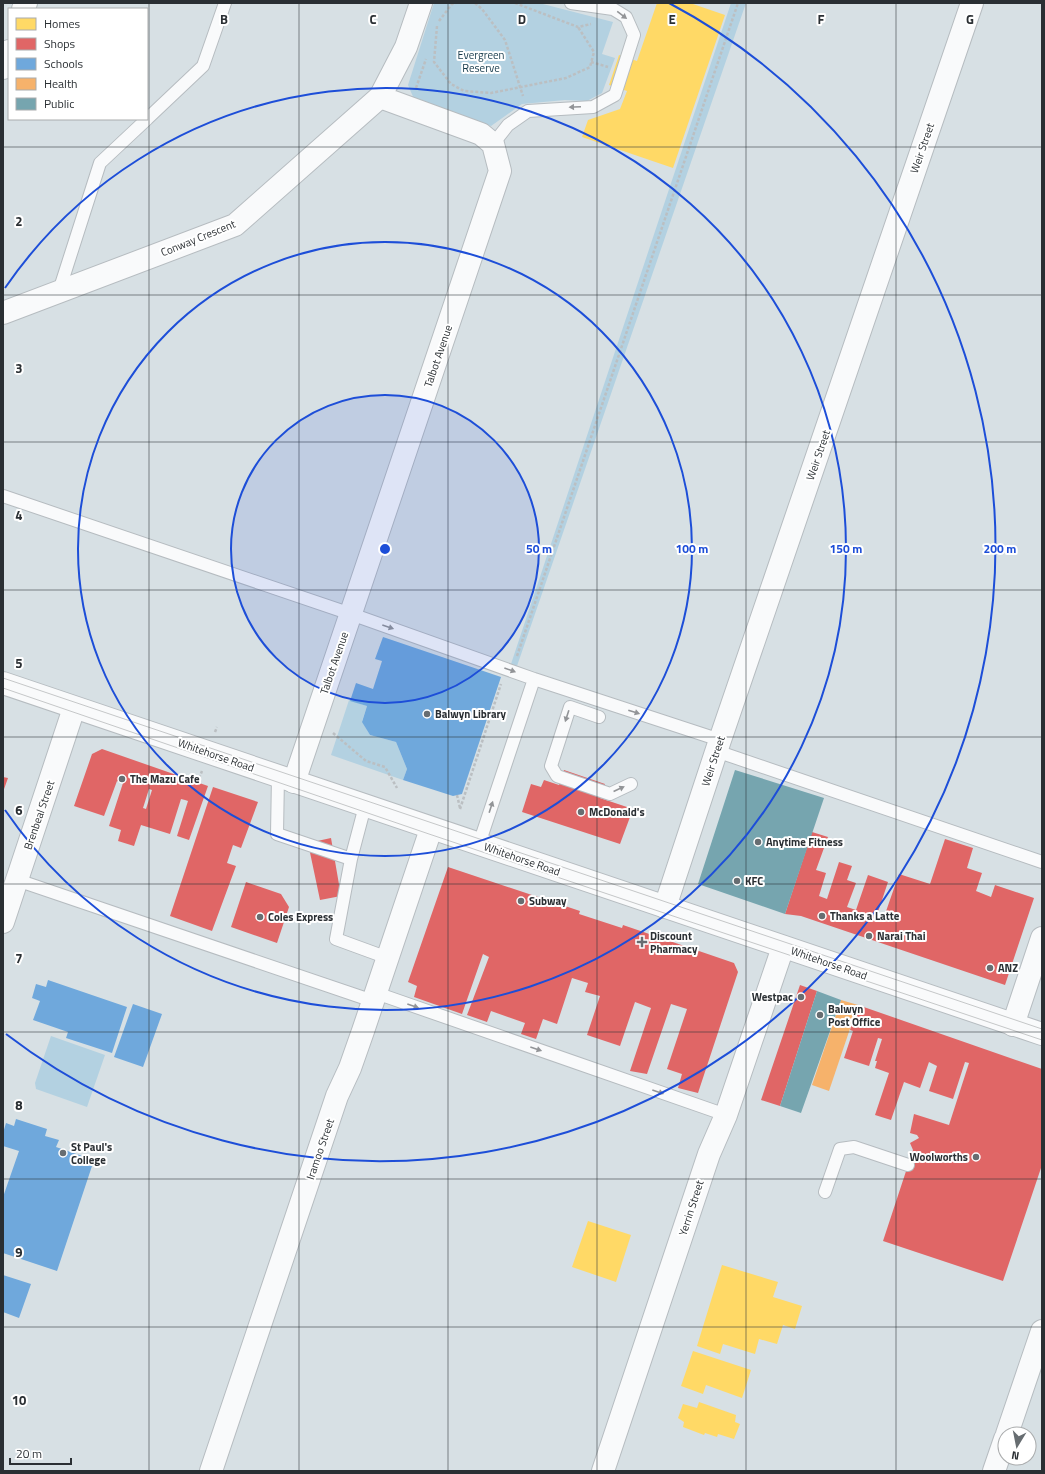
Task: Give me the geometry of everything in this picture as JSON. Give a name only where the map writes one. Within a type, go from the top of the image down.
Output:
[{"type":"street","points":[[421,3],[406,47],[380,97],[481,134],[493,144]]},
{"type":"street","name":"Weir Street","points":[[665,907],[718,746],[972,3]]},
{"type":"street","points":[[3,68],[8,54]]},
{"type":"street","name":"Conway Crescent","points":[[3,313],[235,225],[380,97]]},
{"type":"street","name":"Talbot Avenue","points":[[286,779],[316,719],[500,171],[493,144]]},
{"type":"street","name":"Whitehorse Road","points":[[3,683],[431,829],[1042,1034]]},
{"type":"street","name":"Brenbeal Street","points":[[3,922],[74,708]]},
{"type":"street","name":"Iramoo Street","points":[[211,1471],[337,1096],[350,1068],[375,997],[431,829]]},
{"type":"street","points":[[1013,1025],[1042,938]]},
{"type":"street","name":"Yerrin Street","points":[[603,1471],[709,1154],[726,1115],[783,947]]},
{"type":"street","points":[[1010,1426],[1042,1331]]},
{"type":"lane","points":[[148,118],[203,66],[225,3]]},
{"type":"lane","points":[[493,144],[508,125],[528,111],[593,107],[615,94],[634,35],[626,17],[613,9],[572,3]]},
{"type":"lane","points":[[59,291],[100,163],[146,120]]},
{"type":"lane","points":[[3,496],[351,614],[1042,862]]},
{"type":"lane","points":[[479,844],[534,679]]},
{"type":"lane","points":[[599,716],[570,707],[551,766],[556,776],[610,794],[631,784]]},
{"type":"lane","points":[[286,779],[278,834],[351,859]]},
{"type":"lane","points":[[365,806],[351,859],[336,939],[388,958]]},
{"type":"lane","points":[[17,880],[375,997],[726,1115]]},
{"type":"lane","points":[[825,1192],[840,1149],[854,1147],[908,1165]]},
{"type":"path","points":[[456,3],[452,4],[437,23],[434,62],[451,84],[464,91],[491,93],[566,78],[590,67],[594,52],[578,26]]},
{"type":"path","points":[[476,3],[505,40],[528,111]]},
{"type":"path","points":[[458,795],[460,809],[502,680],[512,671],[738,3]]},
{"type":"path","points":[[316,719],[366,761],[385,768],[398,788]]},
{"type":"green space","name":"Evergreen Reserve","points":[[434,3],[539,3],[613,22],[602,54],[615,58],[602,93],[587,101],[565,100],[522,104],[491,126],[414,99],[408,85]]},
{"type":"green space","points":[[731,3],[746,3],[517,666],[511,664]]},
{"type":"green space","points":[[349,700],[367,706],[362,721],[370,735],[396,742],[407,769],[403,780],[331,755]]},
{"type":"green space","points":[[51,1036],[105,1055],[87,1107],[36,1089],[35,1083]]},
{"type":"building: Homes","points":[[657,3],[690,3],[725,15],[673,168],[582,137],[588,120],[620,109],[627,91],[609,85],[619,55],[637,61]]},
{"type":"building: Homes","points":[[588,1221],[631,1235],[616,1282],[572,1267]]},
{"type":"building: Homes","points":[[722,1265],[778,1282],[773,1297],[802,1306],[795,1329],[783,1325],[777,1344],[759,1339],[755,1354],[723,1344],[720,1354],[697,1346]]},
{"type":"building: Homes","points":[[693,1351],[751,1370],[742,1398],[706,1385],[703,1394],[681,1386]]},
{"type":"building: Homes","points":[[699,1402],[736,1415],[735,1422],[740,1424],[734,1439],[718,1434],[717,1437],[705,1433],[704,1435],[683,1427],[684,1422],[678,1418],[683,1404],[697,1408]]},
{"type":"building: Shops","points":[[102,749],[208,786],[189,840],[177,836],[188,801],[185,800],[181,799],[170,834],[141,825],[134,846],[118,841],[121,830],[109,826],[123,783],[117,781],[104,816],[74,806],[92,754]],"holes":[[[149,789],[152,790],[146,809],[143,808]]]},
{"type":"building: Shops","points":[[564,770],[605,784],[600,798],[633,809],[620,844],[522,812],[531,784],[541,787],[544,780],[559,785]]},
{"type":"building: Shops","points":[[3,777],[8,778],[3,792]]},
{"type":"building: Shops","points":[[213,787],[258,802],[241,848],[233,845],[227,863],[236,866],[212,931],[170,916]]},
{"type":"building: Shops","points":[[812,832],[828,837],[816,870],[826,873],[819,896],[827,899],[839,862],[852,866],[847,880],[856,883],[847,907],[856,910],[868,875],[888,882],[877,915],[884,917],[899,874],[930,884],[945,839],[973,848],[967,868],[982,873],[976,891],[991,897],[995,885],[1034,898],[1005,985],[801,916],[785,914]]},
{"type":"building: Shops","points":[[331,838],[341,896],[320,900],[308,843]]},
{"type":"building: Shops","points":[[448,867],[580,911],[579,914],[622,928],[623,925],[734,963],[738,972],[698,1093],[678,1088],[682,1074],[667,1069],[687,1009],[671,1004],[647,1074],[630,1071],[651,1008],[635,1002],[620,1046],[587,1035],[600,996],[585,992],[588,983],[572,978],[557,1024],[543,1019],[536,1039],[521,1034],[525,1023],[491,1011],[487,1022],[467,1015],[489,957],[483,954],[462,1014],[414,997],[417,986],[408,982]]},
{"type":"building: Shops","name":"Coles Express","points":[[246,882],[281,894],[289,907],[277,943],[231,927]]},
{"type":"building: Shops","points":[[800,985],[817,991],[780,1106],[761,1100]]},
{"type":"building: Shops","name":"Woolworths","points":[[858,1005],[1042,1069],[1042,1165],[1003,1281],[883,1241],[913,1150],[910,1143],[919,1138],[917,1135],[910,1133],[914,1114],[949,1125],[969,1063],[965,1062],[953,1099],[929,1091],[937,1066],[929,1062],[920,1088],[904,1082],[891,1120],[875,1115],[889,1073],[875,1068],[877,1061],[875,1061],[882,1039],[878,1038],[869,1066],[844,1058],[853,1031],[850,1030]]},
{"type":"building: Schools","name":"Balwyn Library","points":[[383,637],[501,677],[462,794],[453,796],[403,780],[407,769],[396,742],[370,735],[362,722],[367,706],[350,701],[356,683],[373,689],[382,661],[375,659]]},
{"type":"building: Schools","points":[[48,980],[127,1007],[112,1053],[66,1038],[68,1032],[33,1020],[40,1001],[32,998],[36,984],[46,987]]},
{"type":"building: Schools","points":[[133,1004],[162,1014],[143,1067],[114,1057]]},
{"type":"building: Schools","points":[[16,1119],[47,1129],[45,1136],[59,1140],[56,1147],[94,1160],[57,1271],[3,1253],[3,1197],[19,1151],[3,1146],[3,1133],[6,1123],[14,1126]]},
{"type":"building: Schools","points":[[3,1275],[31,1284],[19,1318],[3,1312]]},
{"type":"building: Health","points":[[841,1000],[858,1005],[829,1091],[812,1085]]},
{"type":"building: Public","points":[[735,770],[824,798],[785,914],[698,884]]},
{"type":"building: Public","points":[[817,991],[841,1000],[801,1113],[780,1106]]},
{"type":"tram line","points":[[3,678],[1042,1029]]},
{"type":"tram line","points":[[3,688],[429,834],[1042,1040]]},
{"type":"place","name":"Balwyn Library","points":[[427,714]]},
{"type":"place","name":"The Mazu Cafe","points":[[122,779]]},
{"type":"place","name":"McDonald's","points":[[581,812]]},
{"type":"place","name":"Anytime Fitness","points":[[758,842]]},
{"type":"place","name":"KFC","points":[[737,881]]},
{"type":"place","name":"Subway","points":[[521,901]]},
{"type":"place","name":"Thanks a Latte","points":[[822,916]]},
{"type":"place","name":"Coles Express","points":[[260,917]]},
{"type":"place","name":"Narai Thai","points":[[869,936]]},
{"type":"place","name":"Discount Pharmacy","points":[[642,942]]},
{"type":"place","name":"ANZ","points":[[990,968]]},
{"type":"place","name":"Westpac","points":[[801,997]]},
{"type":"place","name":"Balwyn Post Office","points":[[820,1015]]},
{"type":"place","name":"St Paul's College","points":[[63,1153]]},
{"type":"place","name":"Woolworths","points":[[976,1157]]}]
